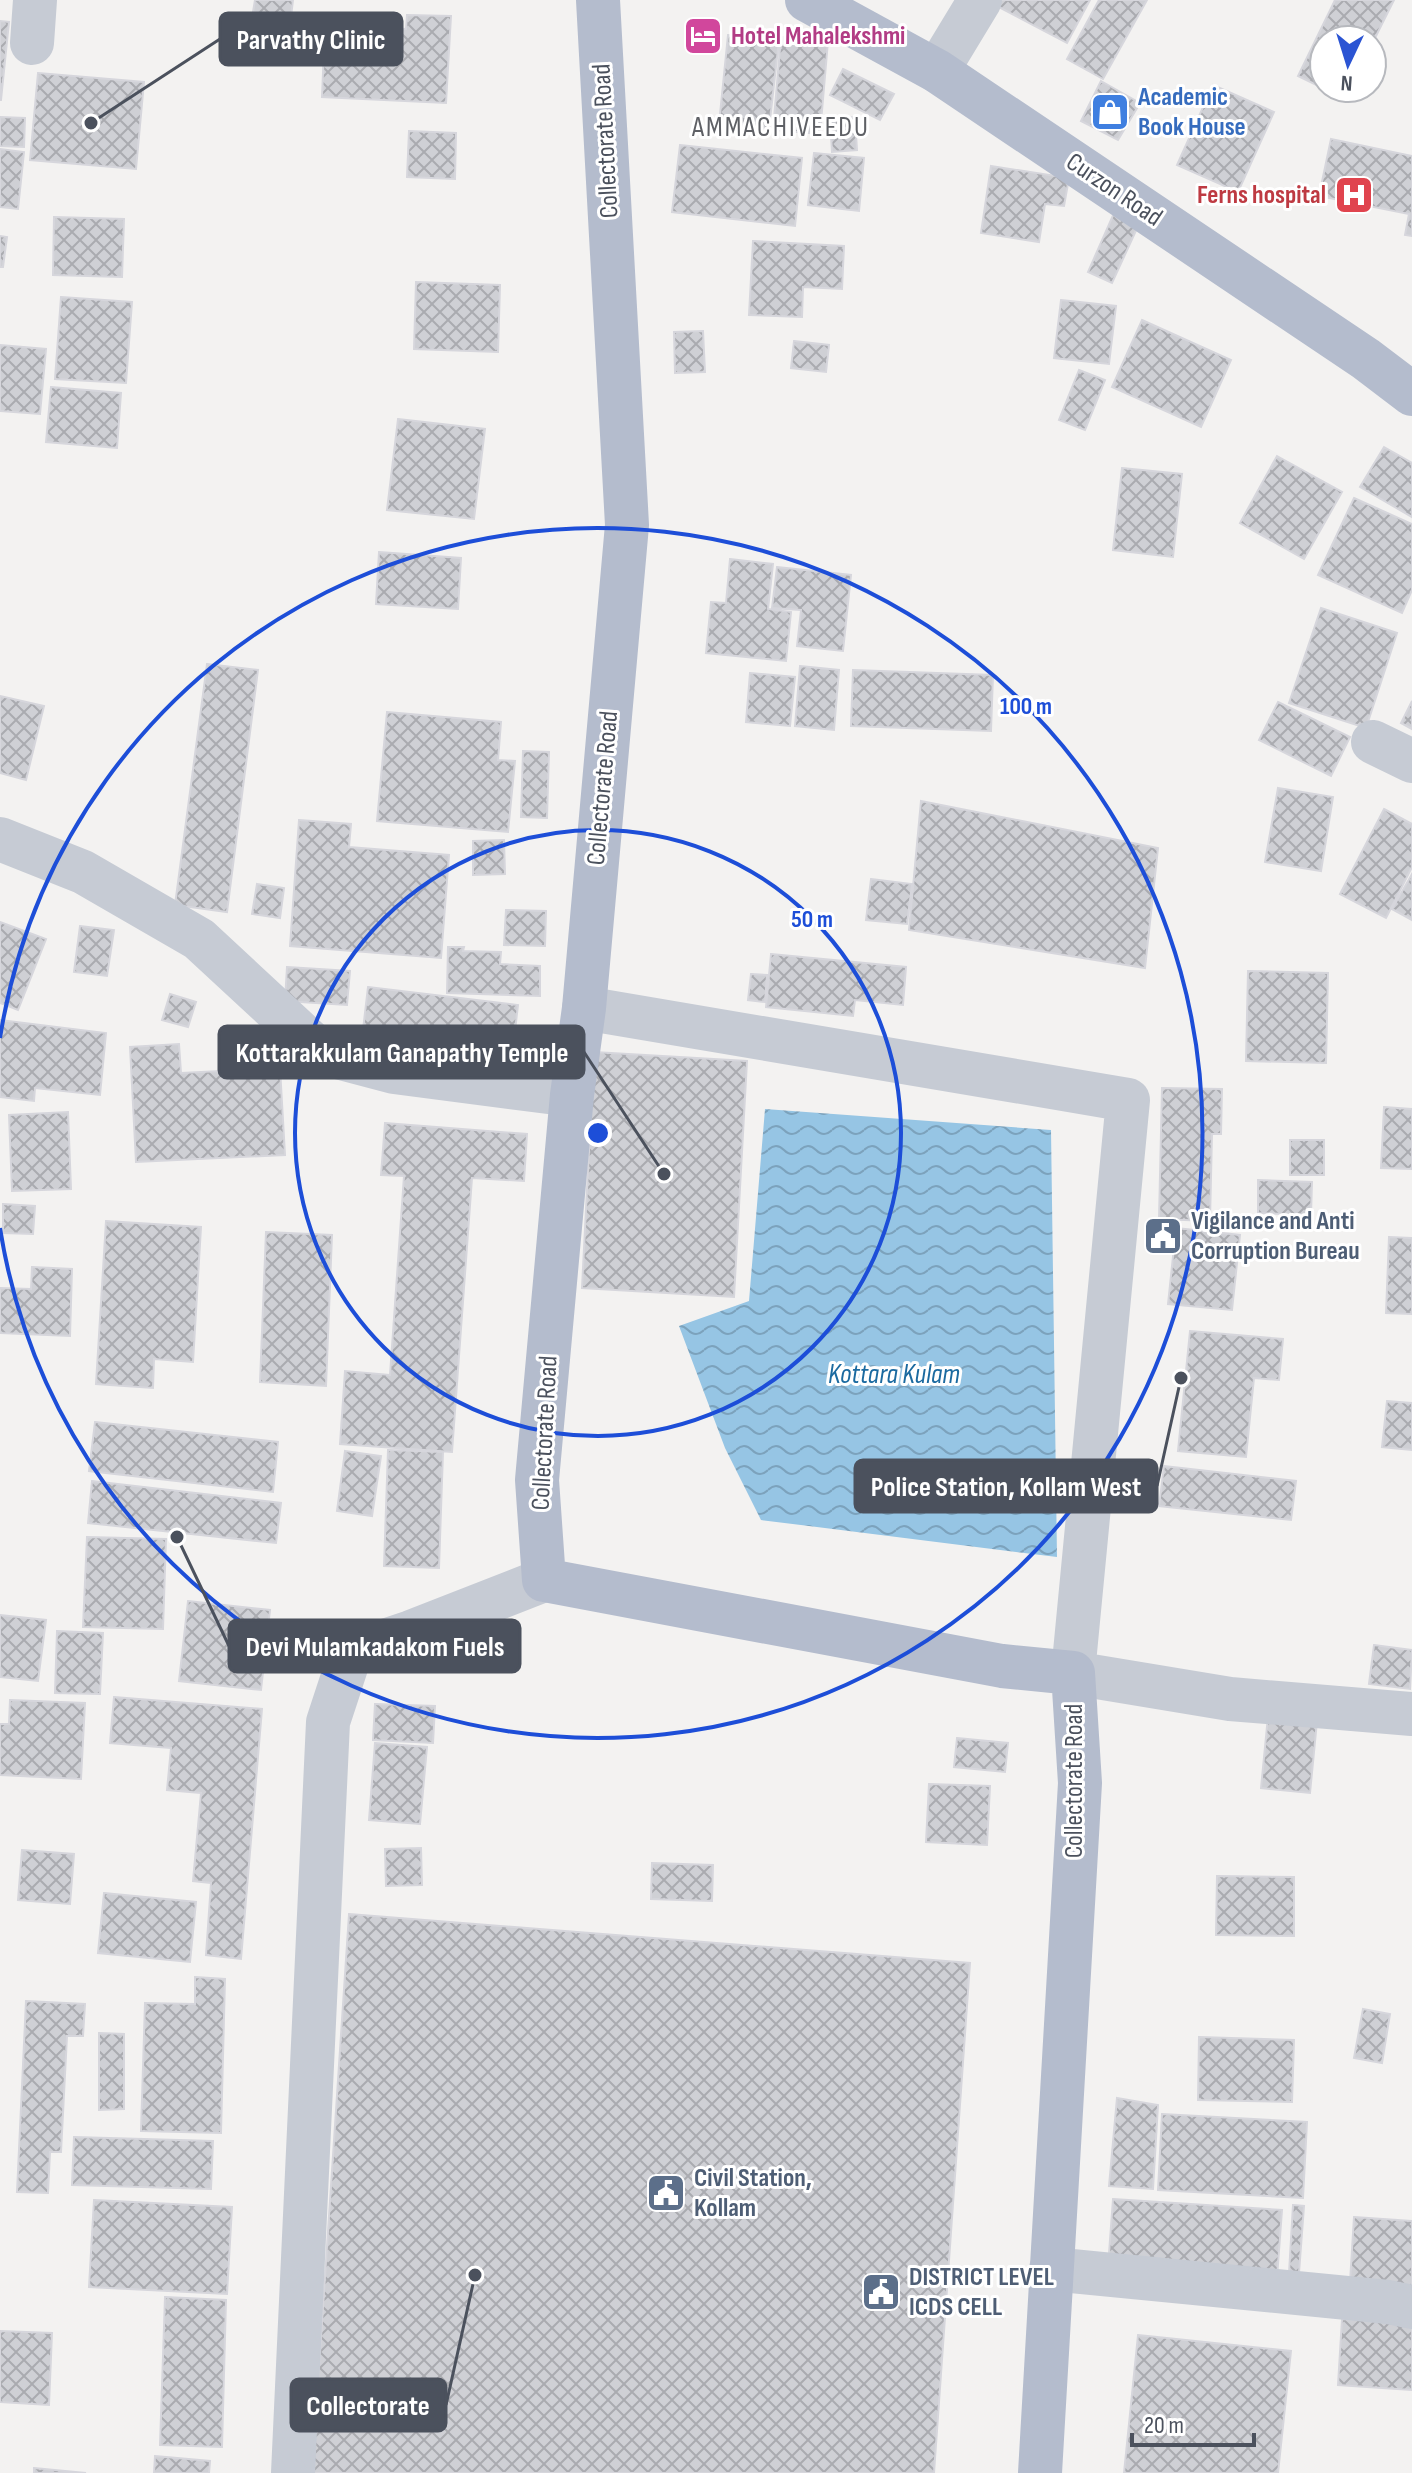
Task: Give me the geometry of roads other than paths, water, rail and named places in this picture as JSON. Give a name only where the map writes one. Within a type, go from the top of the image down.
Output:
[{"type":"main road","name":"Collectorate Road","points":[[598,0],[627,525],[584,1008],[572,1095],[537,1480],[544,1580],[1002,1666],[1073,1673],[1080,1783],[1040,2473]]},
{"type":"main road","name":"Curzon Road","points":[[807,0],[853,12],[1366,359],[1412,394]]},
{"type":"street","points":[[32,43],[35,0]]},
{"type":"street","points":[[937,71],[980,0]]},
{"type":"street","points":[[1373,742],[1412,761]]},
{"type":"street","points":[[0,839],[83,872],[199,939],[322,1053],[394,1072],[572,1095]]},
{"type":"street","points":[[584,1008],[1128,1100],[1073,1673],[1230,1699],[1412,1714]]},
{"type":"street","points":[[293,2473],[328,1722],[351,1652],[544,1580]]},
{"type":"street","points":[[1051,2269],[1388,2302],[1412,2307]]},
{"type":"water","name":"Kottara Kulam","points":[[765,1109],[1051,1130],[1057,1557],[761,1520],[725,1448],[679,1326],[749,1301]]},
{"type":"place","name":"Hotel Mahalekshmi","points":[[703,36]]},
{"type":"place","name":"Academic Book House","points":[[1110,112]]},
{"type":"place","name":"Parvathy Clinic","points":[[91,123]]},
{"type":"place","name":"Ferns hospital","points":[[1354,195]]},
{"type":"place","name":"Kottarakkulam Ganapathy Temple","points":[[664,1174]]},
{"type":"place","name":"Vigilance and Anti Corruption Bureau","points":[[1163,1236]]},
{"type":"place","name":"Police Station, Kollam West","points":[[1181,1378]]},
{"type":"place","name":"Devi Mulamkadakom Fuels","points":[[177,1537]]},
{"type":"place","name":"Civil Station, Kollam","points":[[666,2193]]},
{"type":"place","name":"Collectorate","points":[[475,2275]]},
{"type":"place","name":"DISTRICT LEVEL ICDS CELL","points":[[881,2292]]},
{"type":"district","name":"AMMACHIVEEDU","points":[[781,127]]}]
